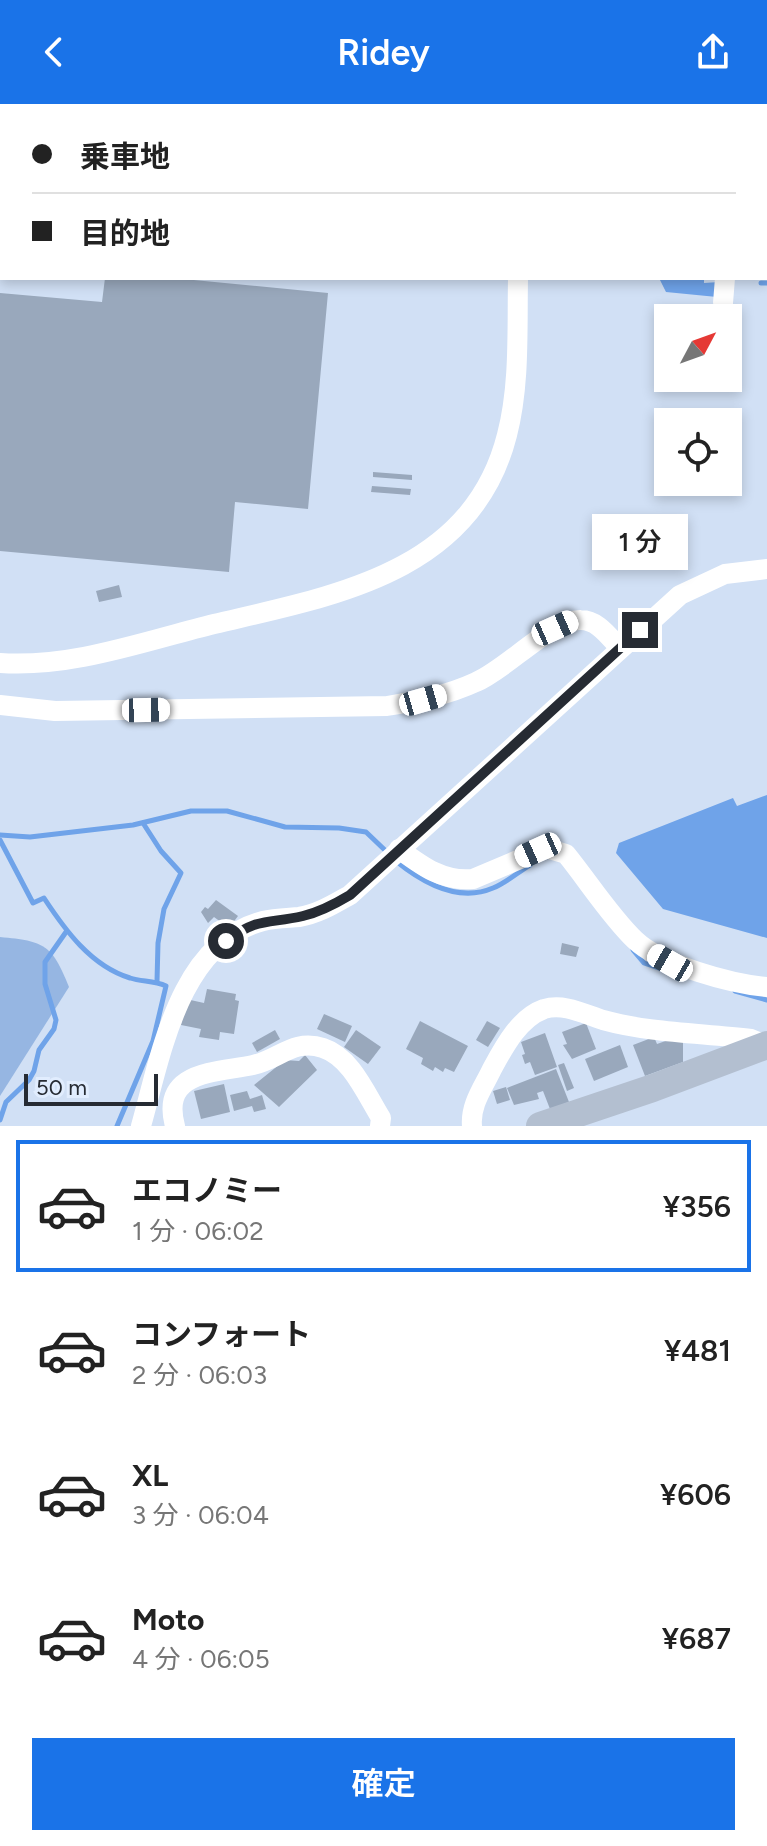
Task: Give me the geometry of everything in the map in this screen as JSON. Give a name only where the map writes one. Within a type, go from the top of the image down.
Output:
[{"type":"street","points":[[0,663],[50,663],[339,594],[388,575],[434,547],[454,529],[485,490],[507,437],[516,380],[518,280]]},
{"type":"street","points":[[723,303],[725,280]]},
{"type":"street","points":[[141,1126],[173,1014],[184,988],[212,952],[240,931],[263,921],[304,916],[328,908],[350,895],[680,595],[725,574],[767,569]]},
{"type":"street","points":[[0,705],[55,711],[387,706],[423,700],[479,681],[555,628],[571,621],[585,619],[599,626],[620,648]]},
{"type":"street","points":[[393,855],[434,873],[461,880],[473,879],[538,850],[560,850],[635,940],[651,952],[670,963],[767,987]]},
{"type":"street","points":[[472,1126],[471,1111],[502,1051],[516,1030],[535,1013],[547,1008],[563,1007],[630,1025],[751,1039],[766,1045]]},
{"type":"street","points":[[175,1126],[172,1115],[174,1097],[183,1084],[201,1074],[255,1065],[294,1046],[309,1045],[325,1048],[348,1065],[381,1118],[380,1126]]},
{"type":"street","points":[[540,1126],[766,1045]]},
{"type":"shaded area","points":[[660,280],[719,282],[717,297],[666,292]]},
{"type":"shaded area","points":[[767,795],[767,938],[663,909],[616,853],[619,843],[733,798],[737,806]]},
{"type":"shaded area","points":[[0,937],[27,941],[45,948],[57,962],[69,987],[0,1096]]},
{"type":"building","points":[[105,280],[194,280],[328,293],[308,509],[235,502],[229,572],[0,551],[0,293],[102,302]]},
{"type":"building","points":[[373,472],[412,475],[412,480],[373,477]]},
{"type":"building","points":[[372,486],[411,489],[410,495],[371,492]]},
{"type":"building","points":[[119,585],[122,597],[99,602],[96,591]]},
{"type":"building","points":[[216,900],[238,916],[229,928],[214,917],[208,923],[201,912]]},
{"type":"building","points":[[562,943],[579,947],[576,957],[560,954]]},
{"type":"building","points":[[207,989],[236,994],[235,1000],[239,1001],[234,1034],[220,1032],[219,1040],[199,1037],[201,1029],[181,1025],[186,999],[204,1003]]},
{"type":"building","points":[[324,1014],[352,1026],[345,1042],[317,1029]]},
{"type":"building","points":[[420,1021],[468,1046],[454,1072],[445,1068],[443,1072],[435,1067],[433,1071],[421,1064],[423,1058],[406,1049]]},
{"type":"building","points":[[487,1021],[500,1028],[488,1047],[476,1040]]},
{"type":"building","points":[[586,1023],[596,1049],[572,1059],[563,1045],[567,1044],[562,1032]]},
{"type":"building","points":[[275,1030],[280,1039],[257,1052],[252,1043]]},
{"type":"building","points":[[356,1030],[381,1047],[368,1064],[344,1047]]},
{"type":"building","points":[[545,1033],[557,1067],[535,1075],[530,1062],[525,1064],[521,1042]]},
{"type":"building","points":[[654,1037],[657,1044],[674,1038],[683,1039],[683,1062],[645,1076],[633,1045]]},
{"type":"building","points":[[620,1045],[628,1067],[594,1081],[585,1059]]},
{"type":"building","points":[[305,1055],[317,1070],[279,1107],[254,1085],[285,1060],[299,1061]]},
{"type":"building","points":[[564,1063],[574,1088],[567,1091],[558,1065]]},
{"type":"building","points":[[556,1069],[569,1102],[550,1109],[543,1091],[537,1093],[539,1099],[514,1105],[507,1088]]},
{"type":"building","points":[[224,1084],[230,1112],[201,1119],[194,1091]]},
{"type":"building","points":[[506,1087],[510,1100],[497,1104],[493,1091]]},
{"type":"building","points":[[247,1091],[250,1099],[262,1095],[266,1109],[254,1112],[252,1106],[234,1111],[230,1095]]},
{"type":"waterway","points":[[761,283],[767,283]]},
{"type":"waterway","points":[[0,835],[30,837],[133,825],[191,811],[227,811],[285,827],[366,832],[389,854]]},
{"type":"waterway","points":[[143,823],[161,851],[181,873],[164,909],[158,943],[157,981]]},
{"type":"waterway","points":[[0,840],[33,903],[44,898],[70,934],[91,956],[116,972],[166,986],[153,1041],[117,1126]]},
{"type":"waterway","points":[[396,861],[429,883],[467,893],[498,886],[530,865]]},
{"type":"waterway","points":[[0,1120],[6,1102],[29,1080],[39,1050],[54,1029],[56,1020],[45,984],[45,962],[66,932]]},
{"type":"waterway","points":[[633,950],[644,963],[679,975]]},
{"type":"waterway","points":[[735,991],[767,1000]]},
{"type":"route","points":[[226,941],[263,921],[304,916],[328,908],[350,895],[640,630]]}]
